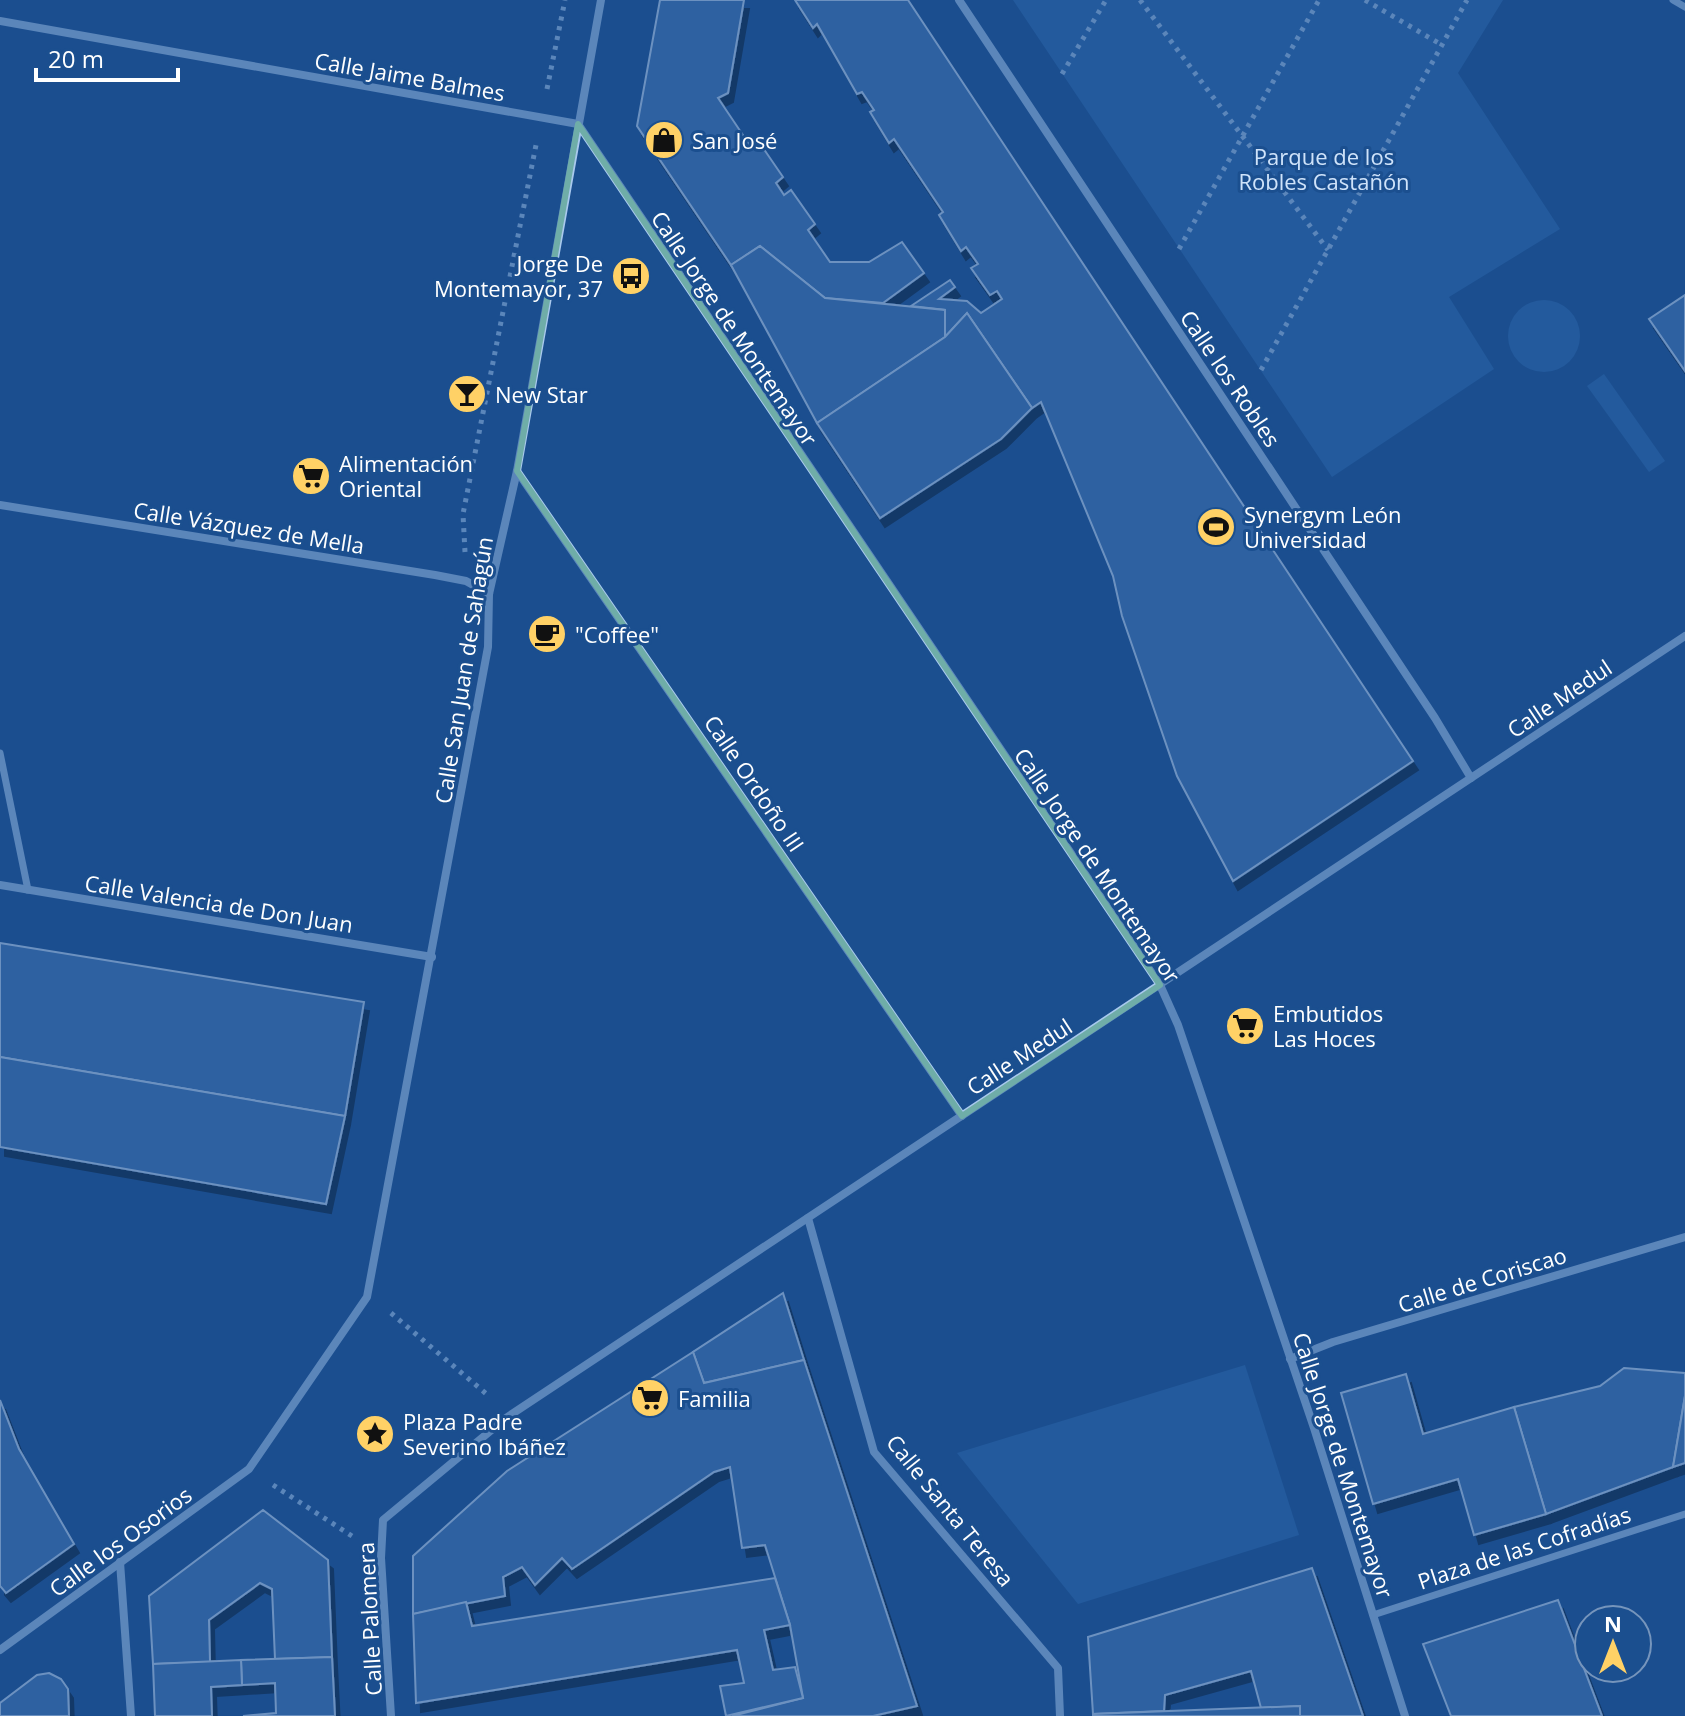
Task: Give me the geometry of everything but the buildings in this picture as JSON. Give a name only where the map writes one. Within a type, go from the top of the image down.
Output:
[{"type":"street","name":"Calle San Juan de Sahagún","points":[[367,1297],[488,647],[489,594],[517,471],[601,0]]},
{"type":"street","name":"Calle los Robles","points":[[959,0],[1427,704],[1471,778]]},
{"type":"street","points":[[1673,0],[1685,7]]},
{"type":"street","name":"Calle Jaime Balmes","points":[[0,21],[578,124]]},
{"type":"street","name":"Calle Jorge de Montemayor","points":[[578,124],[1160,985],[1178,1025],[1290,1359],[1405,1716]]},
{"type":"street","name":"Calle Ordoño III","points":[[517,471],[962,1116]]},
{"type":"street","name":"Calle Vázquez de Mella","points":[[0,505],[435,575],[466,581],[489,594]]},
{"type":"street","name":"Calle Medul","points":[[383,1520],[506,1418],[1685,636]]},
{"type":"street","points":[[0,753],[28,890]]},
{"type":"street","name":"Calle Valencia de Don Juan","points":[[0,885],[432,957]]},
{"type":"street","name":"Calle Santa Teresa","points":[[808,1218],[874,1452],[1058,1668],[1060,1716]]},
{"type":"street","name":"Calle de Coriscao","points":[[1290,1359],[1333,1342],[1685,1237]]},
{"type":"street","name":"Calle los Osorios","points":[[0,1650],[249,1469],[367,1297]]},
{"type":"street","name":"Plaza de las Cofradías","points":[[1373,1615],[1685,1514]]},
{"type":"street","name":"Calle Palomera","points":[[383,1520],[381,1558],[391,1716]]},
{"type":"street","points":[[120,1562],[131,1716]]},
{"type":"path","points":[[554,53],[565,0]]},
{"type":"path","points":[[1062,74],[1106,0]]},
{"type":"path","points":[[1140,0],[1328,250]]},
{"type":"path","points":[[1179,249],[1319,0]]},
{"type":"path","points":[[1365,0],[1442,45]]},
{"type":"path","points":[[1261,370],[1467,0]]},
{"type":"path","points":[[463,514],[531,168]]},
{"type":"path","points":[[367,1297],[485,1391],[506,1418]]},
{"type":"path","points":[[249,1469],[381,1558]]},
{"type":"highlighted area","points":[[578,124],[1160,985],[962,1116],[517,471]]},
{"type":"green space","name":"Parque de los Robles Castañón","points":[[1013,0],[1503,0],[1458,73],[1560,229],[1449,297],[1494,369],[1332,477]]},
{"type":"green space","points":[[1544,300],[1564,306],[1574,316],[1580,336],[1574,356],[1564,366],[1544,372],[1524,366],[1514,356],[1508,336],[1514,316],[1524,306]]},
{"type":"green space","points":[[1604,374],[1665,461],[1649,472],[1587,386]]},
{"type":"green space","points":[[1245,1365],[1299,1535],[1078,1604],[957,1453]]},
{"type":"place","name":"San José","points":[[664,140]]},
{"type":"place","name":"Jorge De Montemayor, 37","points":[[631,276]]},
{"type":"place","name":"New Star","points":[[467,394]]},
{"type":"place","name":"Alimentación Oriental","points":[[311,476]]},
{"type":"place","name":"Synergym León Universidad","points":[[1216,527]]},
{"type":"place","name":"\"Coffee\"","points":[[547,634]]},
{"type":"place","name":"Embutidos Las Hoces","points":[[1245,1026]]},
{"type":"place","name":"Familia","points":[[650,1398]]},
{"type":"place","name":"Plaza Padre Severino Ibáñez","points":[[375,1434]]}]
